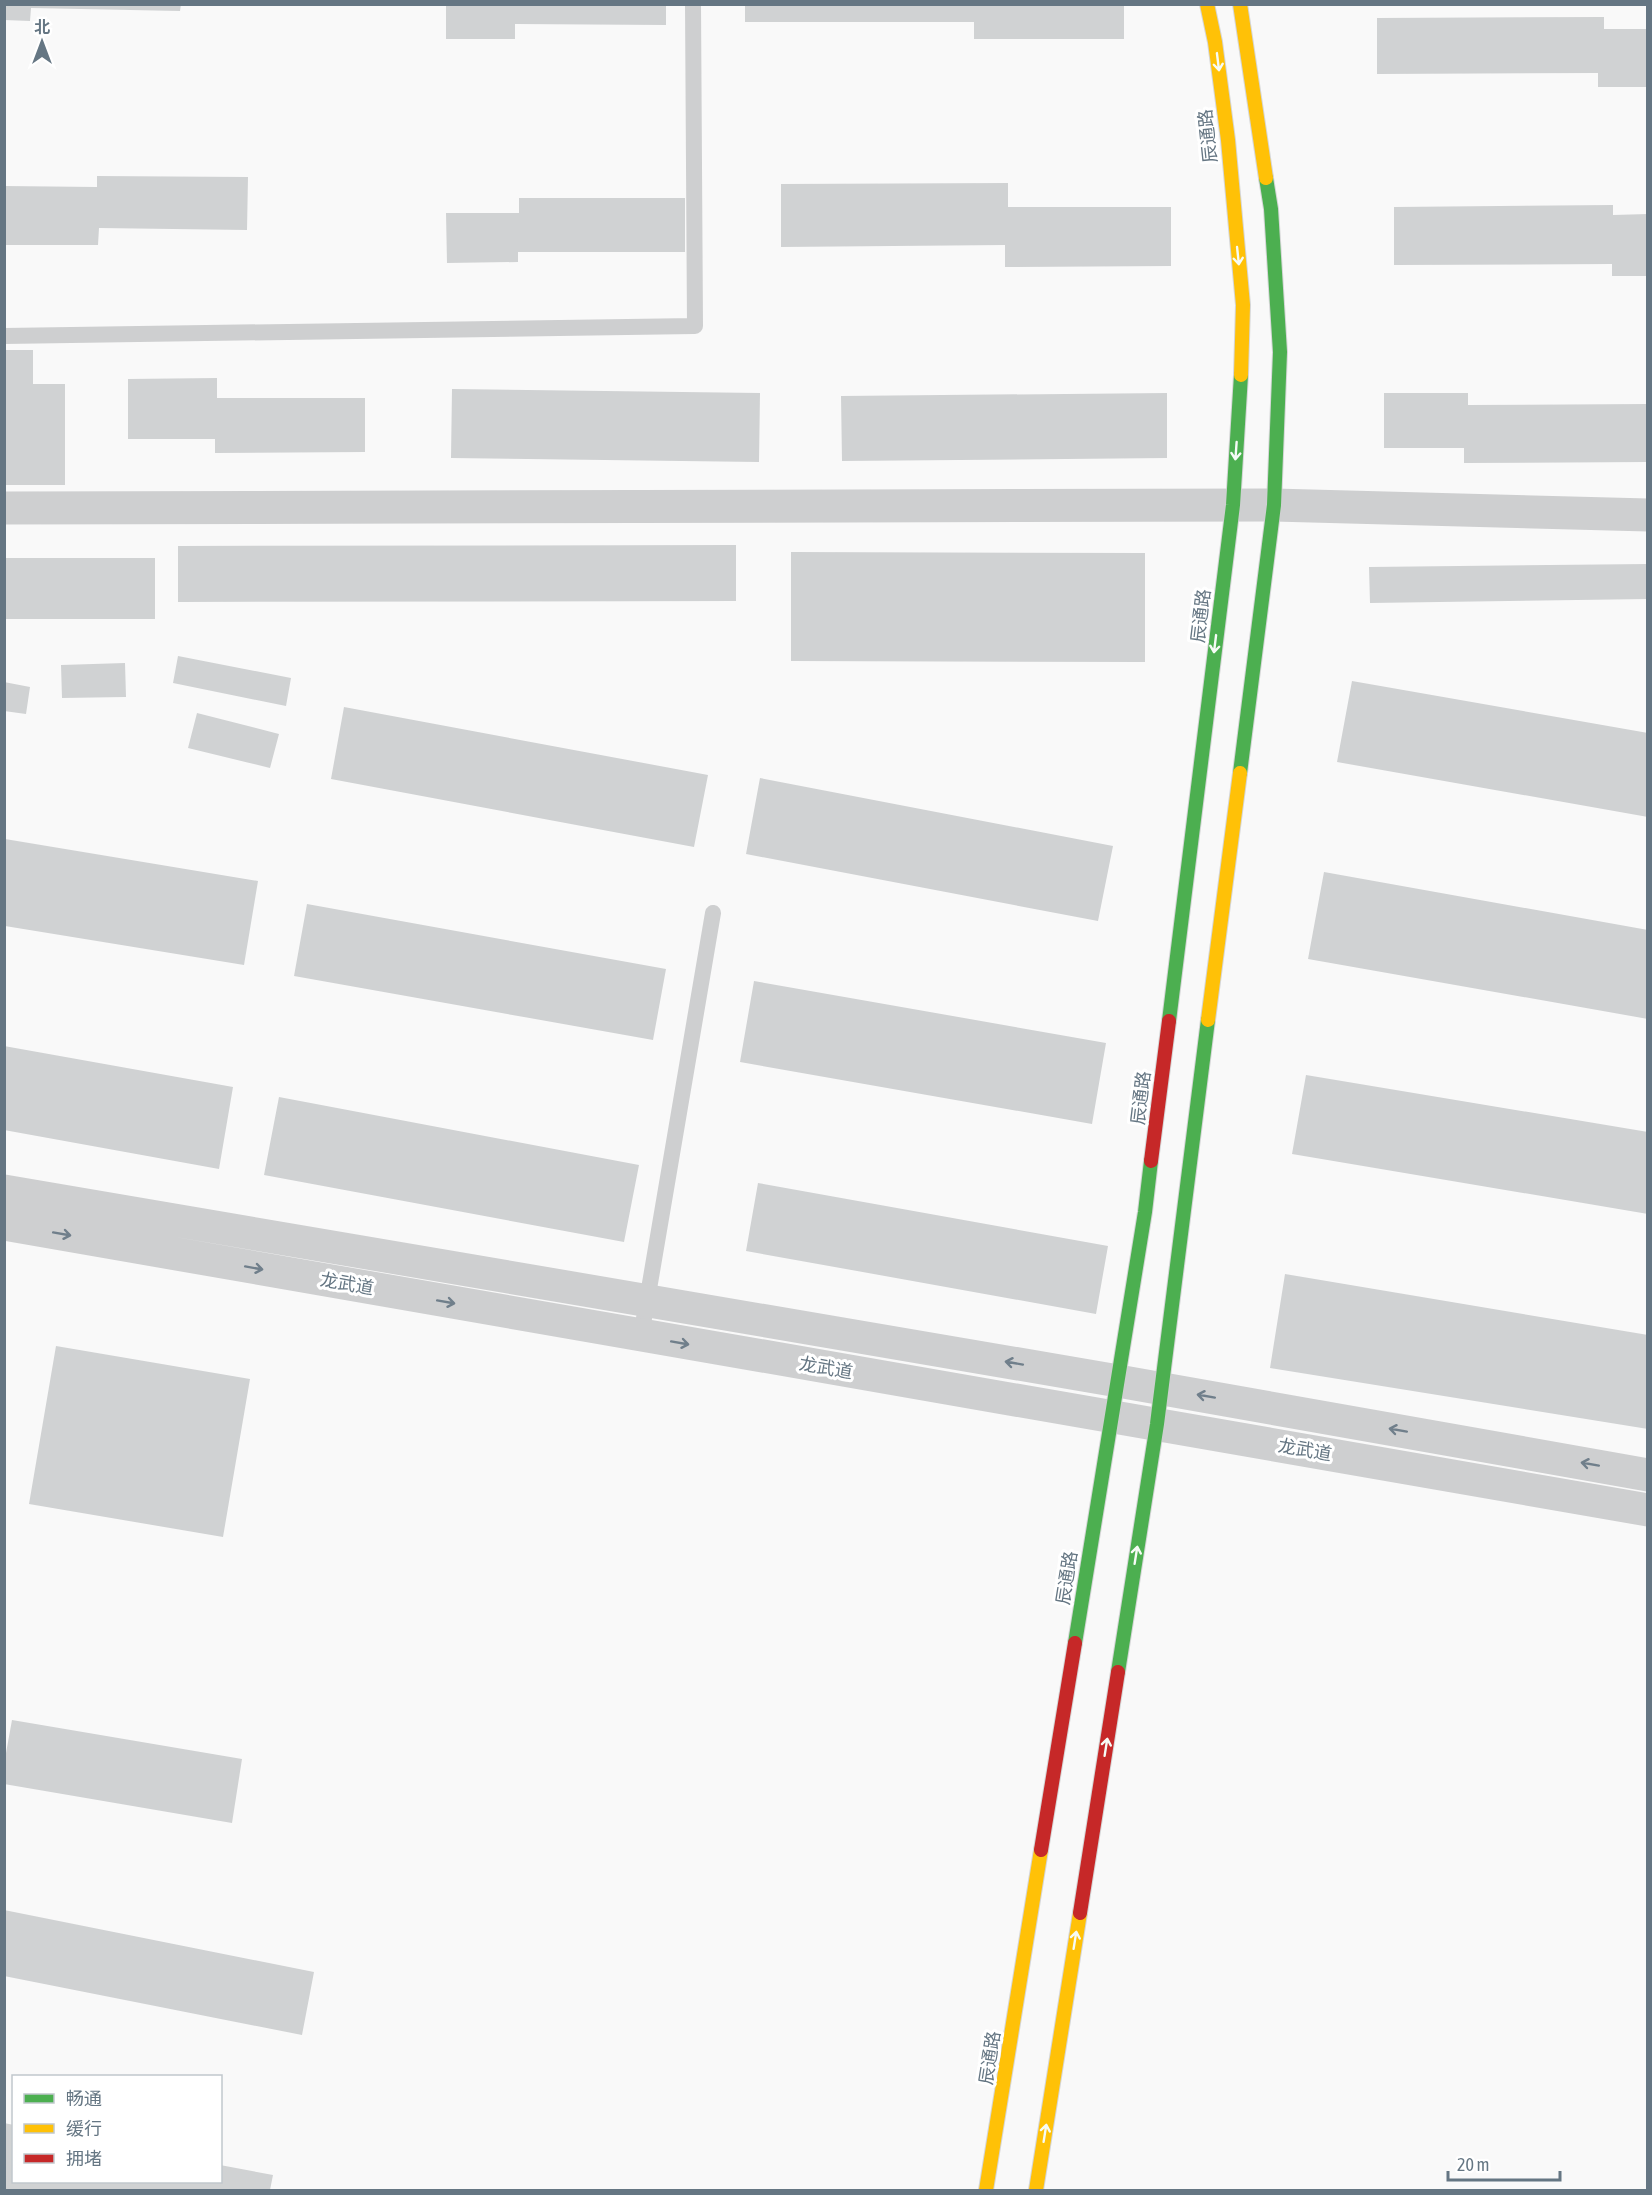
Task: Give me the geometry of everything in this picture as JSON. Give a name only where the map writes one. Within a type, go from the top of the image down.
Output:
[{"type":"street","name":"辰通路","points":[[986,2190],[1145,1212],[1233,505],[1243,305],[1228,140],[1215,42],[1207,4]]},
{"type":"street","points":[[1036,2190],[1156,1424],[1274,505],[1280,352],[1272,233],[1240,4]]},
{"type":"street","points":[[4,508],[1274,505],[1647,515]]},
{"type":"street","points":[[4,1191],[1161,1388],[1647,1474]]},
{"type":"street","name":"龙武道","points":[[4,1224],[1647,1510]]},
{"type":"lane","points":[[4,336],[694,326],[693,4]]},
{"type":"lane","points":[[641,1336],[713,913]]},
{"type":"building","points":[[4,4],[181,4],[180,11],[31,8],[30,21],[4,20]]},
{"type":"building","points":[[446,4],[666,4],[666,25],[515,24],[515,39],[446,39]]},
{"type":"building","points":[[745,4],[1124,4],[1124,39],[974,39],[974,22],[745,22]]},
{"type":"building","points":[[1604,17],[1604,29],[1648,29],[1648,87],[1598,87],[1598,73],[1377,74],[1377,18]]},
{"type":"building","points":[[97,176],[248,177],[247,230],[99,228],[98,245],[4,245],[4,186],[97,187]]},
{"type":"building","points":[[1008,183],[1008,207],[1171,207],[1171,266],[1005,267],[1005,245],[781,247],[781,184]]},
{"type":"building","points":[[519,198],[685,198],[685,252],[518,252],[518,262],[447,263],[446,213],[519,213]]},
{"type":"building","points":[[1613,205],[1613,215],[1648,214],[1648,276],[1612,276],[1612,264],[1394,265],[1394,207]]},
{"type":"building","points":[[4,350],[33,350],[33,384],[65,384],[65,485],[4,485]]},
{"type":"building","points":[[217,378],[217,398],[365,398],[365,452],[215,453],[215,439],[128,439],[128,379]]},
{"type":"building","points":[[452,389],[760,393],[759,462],[451,458]]},
{"type":"building","points":[[1167,393],[1167,458],[842,461],[841,396]]},
{"type":"building","points":[[1384,393],[1468,393],[1468,405],[1648,404],[1648,462],[1464,463],[1464,448],[1384,448]]},
{"type":"building","points":[[736,545],[736,601],[178,602],[178,546]]},
{"type":"building","points":[[791,552],[1145,553],[1145,662],[791,661]]},
{"type":"building","points":[[4,558],[155,558],[155,619],[4,619]]},
{"type":"building","points":[[1648,564],[1648,599],[1370,603],[1369,567]]},
{"type":"building","points":[[178,656],[291,678],[286,706],[173,683]]},
{"type":"building","points":[[125,663],[126,697],[62,698],[61,665]]},
{"type":"building","points":[[1352,681],[1648,733],[1648,817],[1337,762]]},
{"type":"building","points":[[4,682],[30,687],[26,714],[4,711]]},
{"type":"building","points":[[344,707],[708,775],[694,847],[331,779]]},
{"type":"building","points":[[197,713],[279,734],[270,768],[188,748]]},
{"type":"building","points":[[760,778],[1113,846],[1098,921],[746,854]]},
{"type":"building","points":[[5,839],[258,881],[244,965],[5,926]]},
{"type":"building","points":[[1324,872],[1648,930],[1648,1019],[1308,959]]},
{"type":"building","points":[[307,904],[666,969],[653,1040],[294,976]]},
{"type":"building","points":[[754,981],[1106,1043],[1092,1124],[740,1062]]},
{"type":"building","points":[[4,1046],[233,1087],[219,1169],[4,1130]]},
{"type":"building","points":[[1306,1075],[1648,1132],[1648,1214],[1292,1154]]},
{"type":"building","points":[[279,1097],[639,1165],[624,1242],[264,1175]]},
{"type":"building","points":[[758,1183],[1108,1246],[1096,1314],[746,1251]]},
{"type":"building","points":[[1285,1274],[1648,1335],[1648,1429],[1270,1368]]},
{"type":"building","points":[[56,1346],[250,1379],[223,1537],[29,1504]]},
{"type":"building","points":[[12,1720],[242,1759],[232,1823],[4,1784],[4,1764]]},
{"type":"building","points":[[4,1910],[314,1972],[302,2035],[4,1976]]},
{"type":"building","points":[[4,2123],[12,2125],[12,2183],[222,2183],[222,2165],[273,2175],[270,2190],[4,2190]]},
{"type":"traffic: fast","points":[[1240,773],[1274,505],[1280,352],[1271,209],[1266,178]]},
{"type":"traffic: fast","points":[[1169,1021],[1233,505],[1241,375]]},
{"type":"traffic: fast","points":[[1118,1672],[1157,1424],[1208,1020]]},
{"type":"traffic: fast","points":[[1075,1643],[1145,1212],[1151,1161]]},
{"type":"traffic: slow","points":[[1207,4],[1215,42],[1228,140],[1243,305],[1241,375]]},
{"type":"traffic: slow","points":[[1240,4],[1266,178]]},
{"type":"traffic: slow","points":[[1208,1020],[1240,773]]},
{"type":"traffic: slow","points":[[986,2190],[1041,1850]]},
{"type":"traffic: slow","points":[[1036,2190],[1080,1913]]},
{"type":"traffic: jam","points":[[1151,1161],[1169,1021]]},
{"type":"traffic: jam","points":[[1041,1850],[1075,1643]]},
{"type":"traffic: jam","points":[[1080,1913],[1118,1672]]}]
